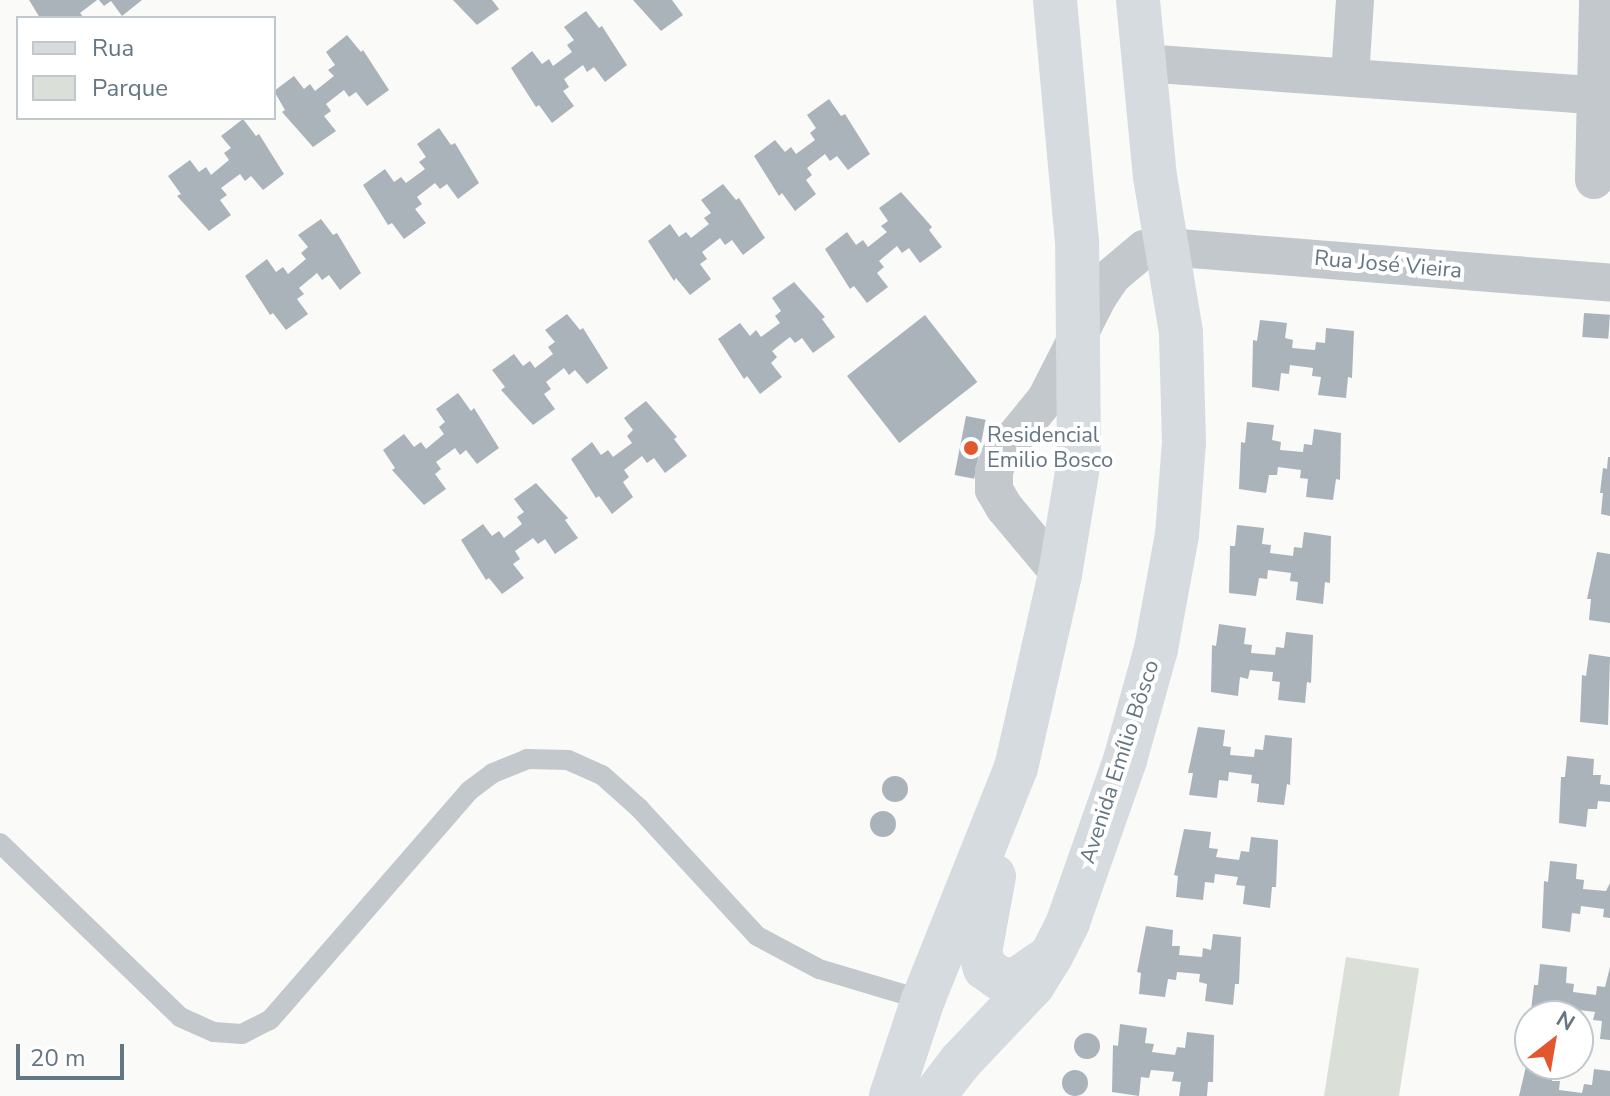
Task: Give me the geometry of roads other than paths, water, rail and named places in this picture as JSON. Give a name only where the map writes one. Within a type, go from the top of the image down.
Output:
[{"type":"main road","points":[[1051,956],[1016,980],[999,978],[985,968],[980,952],[1016,768],[1060,574],[1079,460],[1077,242],[1055,0]]},
{"type":"main road","name":"Avenida Emílio Bôsco","points":[[934,1096],[960,1062],[1033,985],[1068,922],[1125,760],[1156,649],[1177,535],[1184,442],[1181,348],[1155,177],[1138,0]]},
{"type":"main road","points":[[891,1096],[923,1000],[1016,768]]},
{"type":"street","points":[[1350,77],[1355,0]]},
{"type":"street","points":[[1594,180],[1598,0]]},
{"type":"street","points":[[1143,63],[1594,95]]},
{"type":"street","points":[[1060,574],[1004,507],[994,490],[994,471],[1000,455],[1046,399],[1098,297],[1126,262],[1144,249],[1167,247]]},
{"type":"street","name":"Rua José Vieira","points":[[1167,247],[1610,283]]},
{"type":"lane","points":[[0,843],[180,1017],[214,1032],[242,1034],[270,1020],[469,791],[493,773],[527,759],[568,760],[602,775],[639,808],[757,936],[819,969],[923,1000]]},
{"type":"place","name":"Residencial Emilio Bosco","points":[[971,448]]}]
